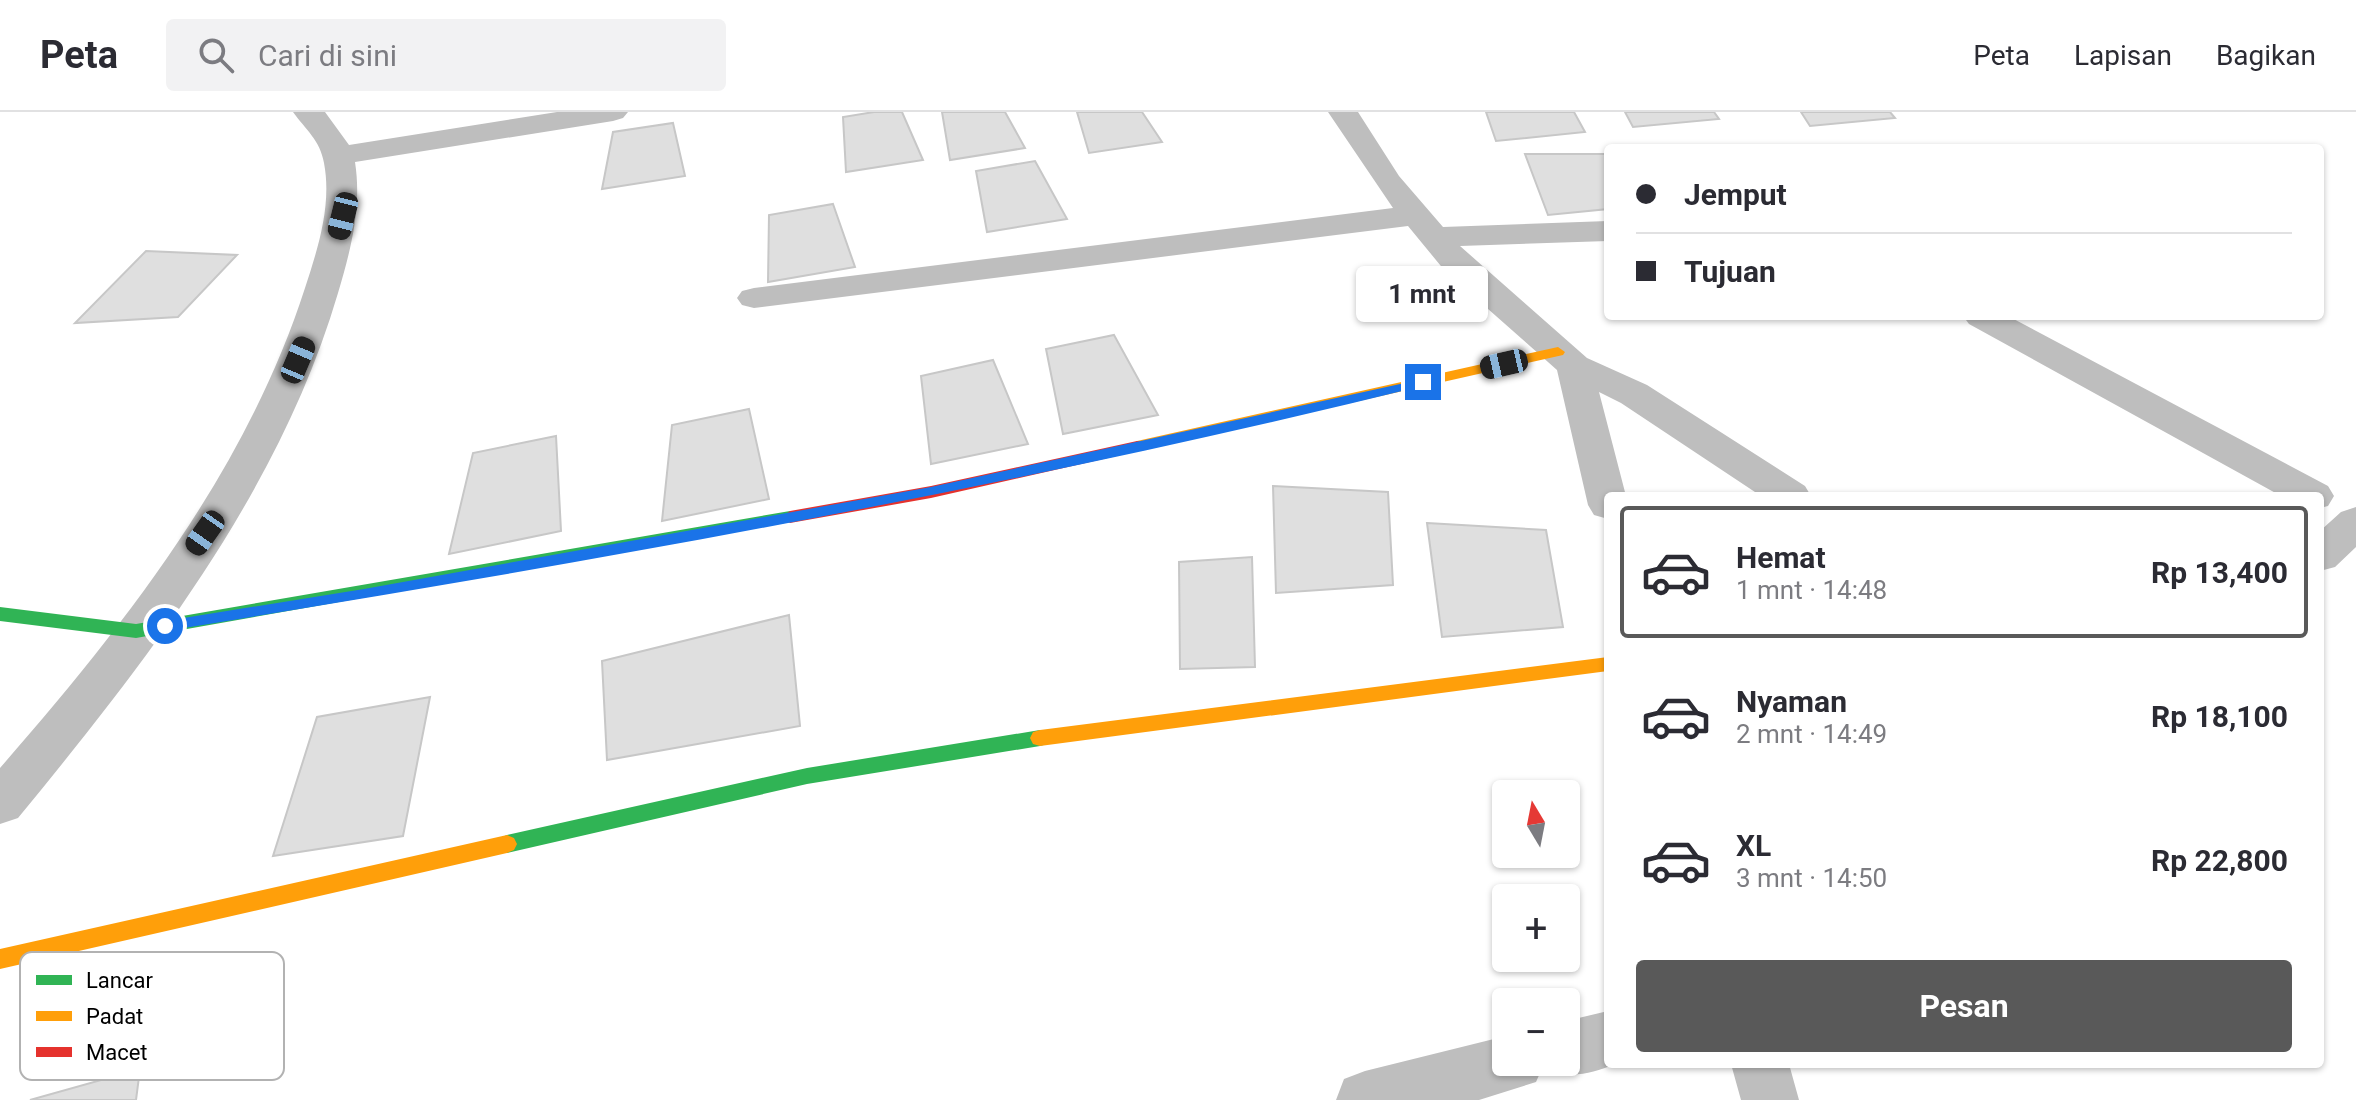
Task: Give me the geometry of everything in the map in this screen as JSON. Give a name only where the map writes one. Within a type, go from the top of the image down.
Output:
[{"type":"street","points":[[0,803],[55,740],[136,631],[205,533],[277,413],[320,307],[343,216],[340,155],[317,119],[308,112]]},
{"type":"street","points":[[340,155],[613,112]]},
{"type":"street","points":[[1343,112],[1387,181],[1457,264],[1566,359],[1634,394],[1785,492]]},
{"type":"street","points":[[754,298],[1425,226],[1604,231]]},
{"type":"street","points":[[1988,320],[2307,492]]},
{"type":"street","points":[[0,614],[136,631],[364,594],[931,492],[1566,359]]},
{"type":"street","points":[[1566,359],[1604,492]]},
{"type":"street","points":[[2324,501],[2356,521],[2324,552]]},
{"type":"street","points":[[31,952],[807,776],[1076,732],[1604,665]]},
{"type":"street","points":[[0,959],[20,954]]},
{"type":"street","points":[[1580,1046],[1604,1040]]},
{"type":"street","points":[[1365,1100],[1492,1068]]},
{"type":"street","points":[[1761,1068],[1770,1100]]},
{"type":"building","points":[[902,112],[923,160],[846,172],[843,117]]},
{"type":"building","points":[[942,112],[1005,112],[1025,148],[950,160]]},
{"type":"building","points":[[1077,112],[1142,112],[1162,142],[1089,153]]},
{"type":"building","points":[[1486,112],[1574,112],[1585,132],[1496,141]]},
{"type":"building","points":[[1625,112],[1714,112],[1719,119],[1633,127]]},
{"type":"building","points":[[1801,112],[1890,112],[1895,118],[1810,126]]},
{"type":"building","points":[[673,123],[685,176],[602,189],[613,132]]},
{"type":"building","points":[[1525,154],[1604,154],[1604,209],[1548,215]]},
{"type":"building","points":[[1035,161],[1067,219],[987,232],[976,171]]},
{"type":"building","points":[[833,204],[855,267],[768,282],[769,215]]},
{"type":"building","points":[[146,251],[237,255],[178,317],[75,323]]},
{"type":"building","points":[[1114,335],[1158,415],[1063,434],[1046,349]]},
{"type":"building","points":[[993,360],[1028,444],[931,464],[921,376]]},
{"type":"building","points":[[749,409],[769,499],[662,521],[672,425]]},
{"type":"building","points":[[556,436],[561,531],[449,554],[473,453]]},
{"type":"building","points":[[1273,486],[1388,492],[1393,585],[1276,593]]},
{"type":"building","points":[[1427,523],[1546,530],[1563,627],[1442,637]]},
{"type":"building","points":[[1252,557],[1255,667],[1180,669],[1179,562]]},
{"type":"building","points":[[789,615],[800,726],[607,760],[602,661]]},
{"type":"building","points":[[430,697],[403,836],[273,856],[317,717]]},
{"type":"building","points":[[101,1080],[139,1080],[136,1100],[30,1100]]},
{"type":"traffic: fast","points":[[0,614],[136,631],[790,517]]},
{"type":"traffic: fast","points":[[507,844],[807,776],[1040,738]]},
{"type":"traffic: slow","points":[[1137,446],[1558,352]]},
{"type":"traffic: slow","points":[[1040,738],[1604,665]]},
{"type":"traffic: slow","points":[[31,952],[507,844]]},
{"type":"traffic: slow","points":[[0,959],[20,954]]},
{"type":"traffic: jam","points":[[790,517],[931,492],[1137,446]]},
{"type":"route","points":[[165,626],[364,594],[931,492],[1423,382]]}]
